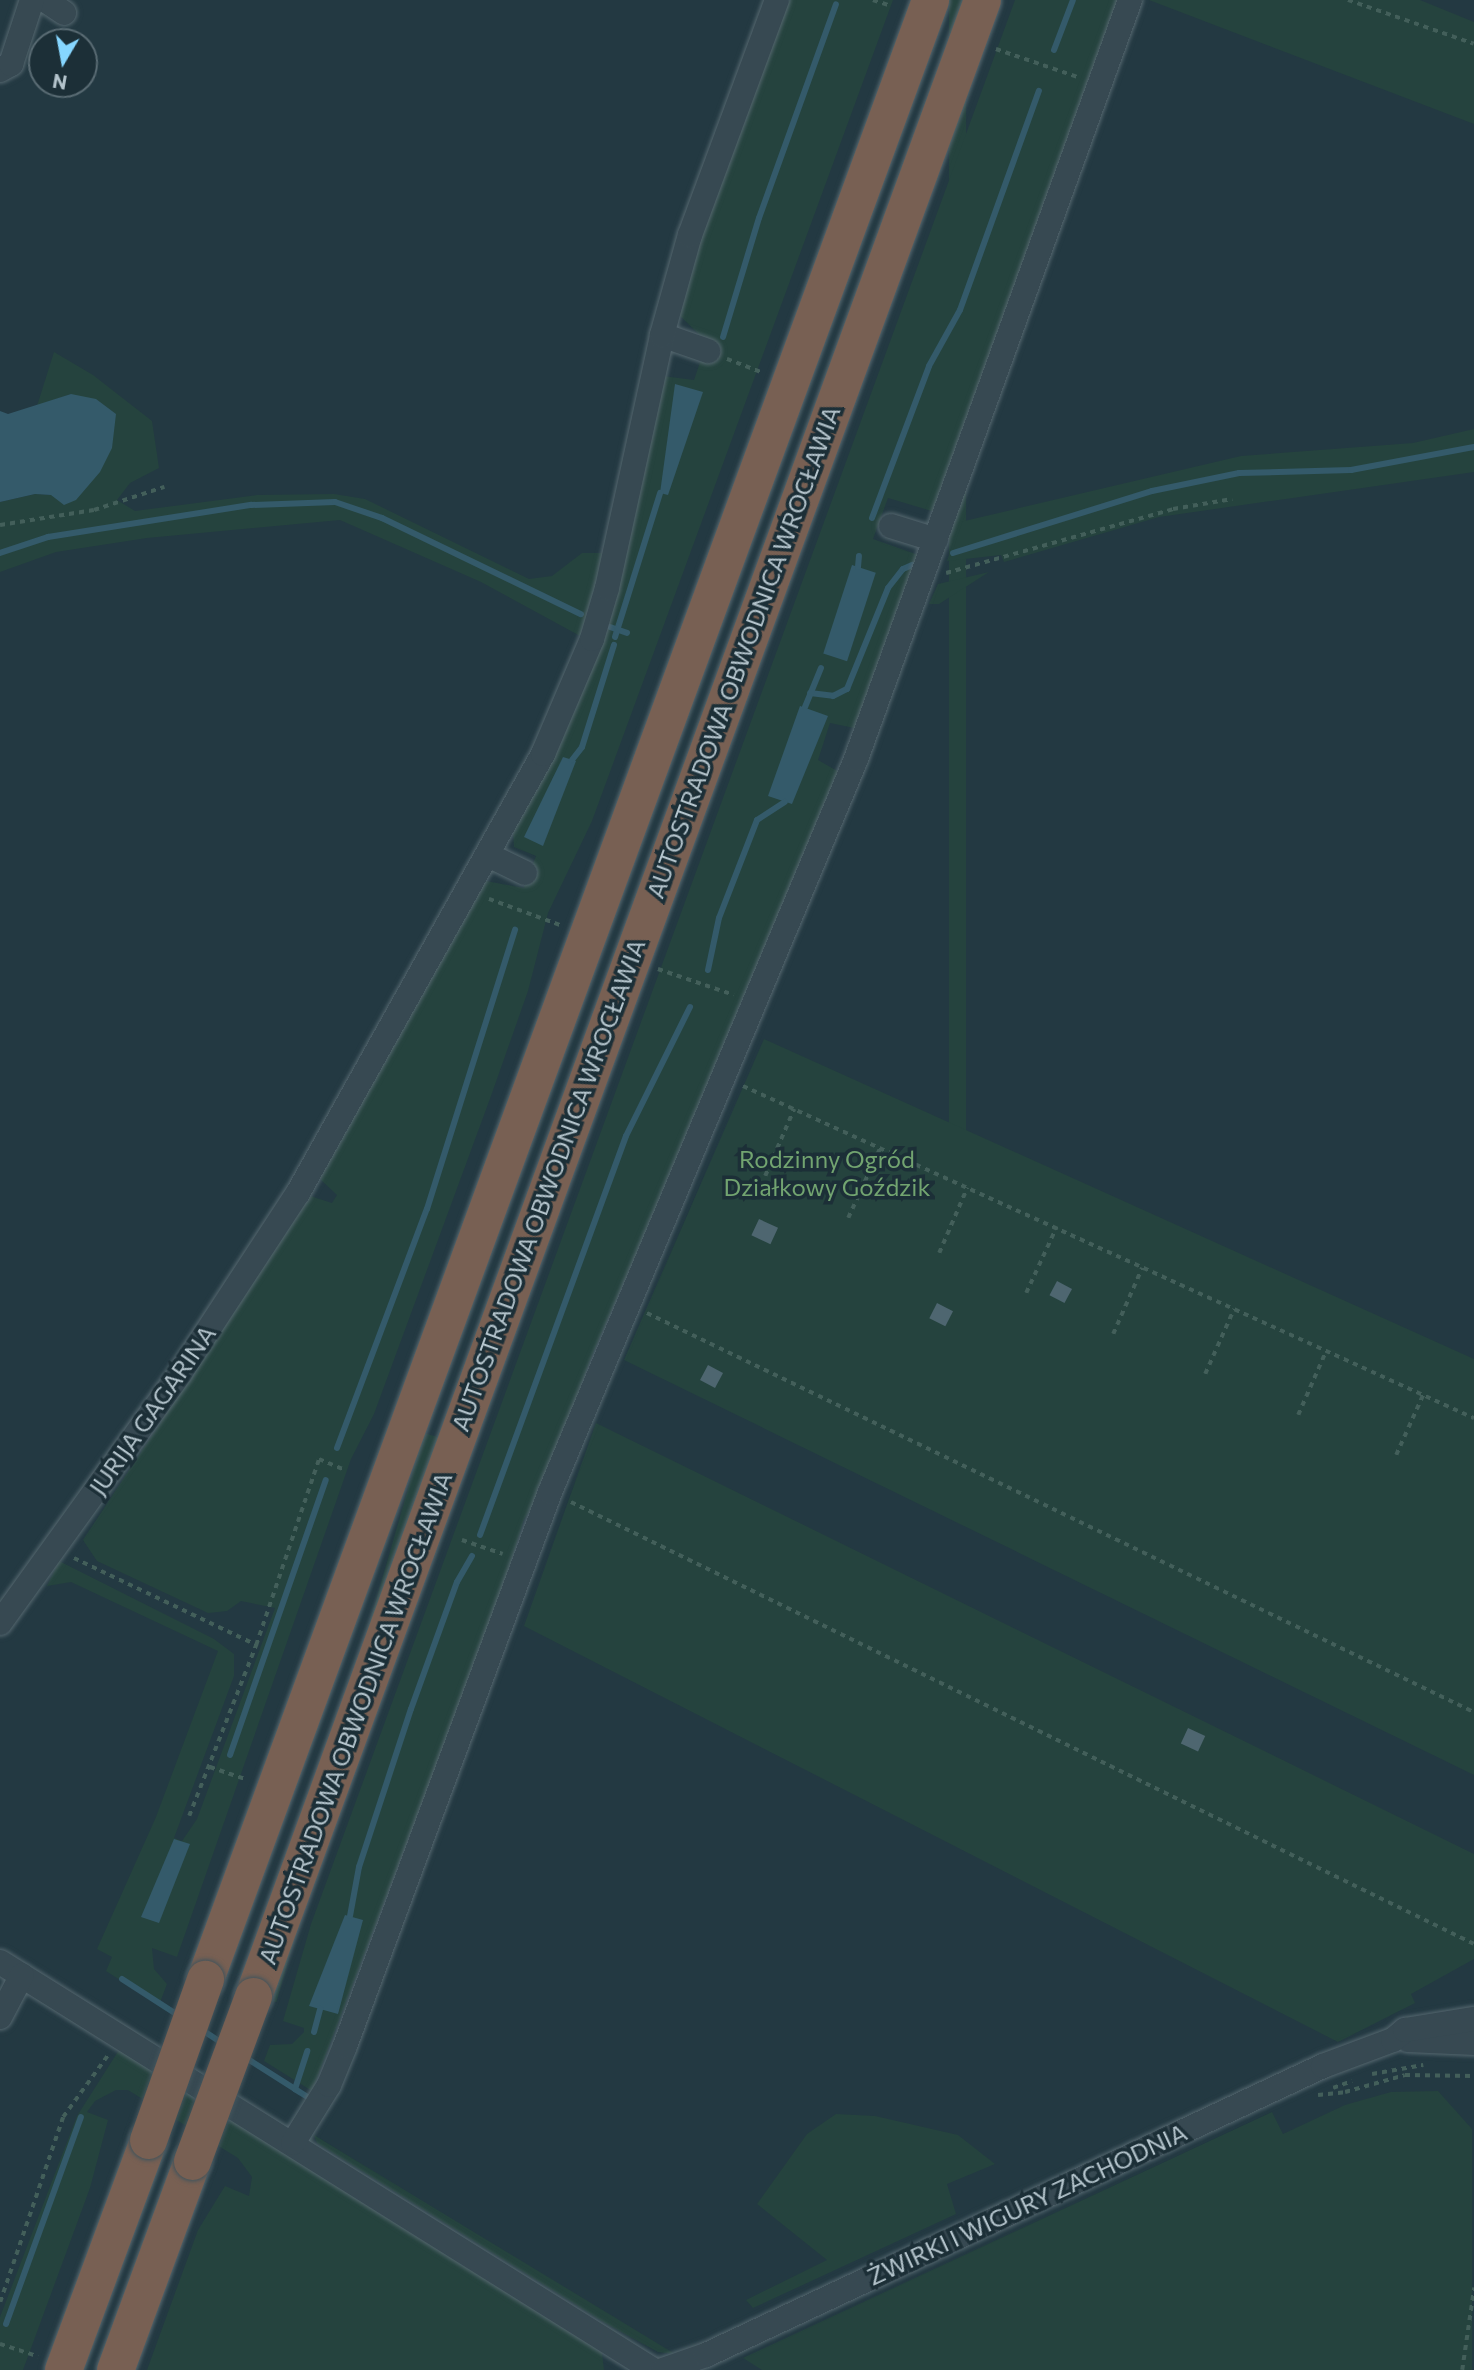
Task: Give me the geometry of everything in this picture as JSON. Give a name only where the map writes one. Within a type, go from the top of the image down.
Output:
[{"type":"highway","name":"AUTOSTRADOWA OBWODNICA WROCŁAWIA","points":[[51,2363],[148,2140],[930,0]]},
{"type":"highway","name":"AUTOSTRADOWA OBWODNICA WROCŁAWIA","points":[[115,2370],[982,0]]},
{"type":"street","points":[[0,70],[10,64],[32,0]]},
{"type":"street","name":"JURIJA GAGARINA","points":[[0,1623],[180,1373],[298,1193],[543,754],[592,639],[622,532],[662,335],[690,235],[778,0]]},
{"type":"street","points":[[293,2143],[328,2085],[345,2046],[550,1492],[856,759],[1130,0]]},
{"type":"street","points":[[662,335],[708,351]]},
{"type":"street","points":[[891,526],[936,540]]},
{"type":"street","points":[[488,855],[525,873]]},
{"type":"street","points":[[0,1962],[653,2370]]},
{"type":"street","points":[[0,2017],[22,1975]]},
{"type":"street","name":"ŻWIRKI I WIGURY ZACHODNIA","points":[[663,2370],[706,2355],[1323,2066],[1393,2040],[1405,2030],[1474,2019]]},
{"type":"street","points":[[1393,2040],[1474,2043]]},
{"type":"path","points":[[873,0],[891,6]]},
{"type":"path","points":[[1348,0],[1474,44]]},
{"type":"path","points":[[996,48],[1057,71]]},
{"type":"path","points":[[708,351],[761,372]]},
{"type":"path","points":[[0,525],[94,510],[164,487]]},
{"type":"path","points":[[926,571],[943,574],[994,563],[1098,528],[1232,499]]},
{"type":"path","points":[[513,908],[560,925]]},
{"type":"path","points":[[656,968],[717,989]]},
{"type":"path","points":[[743,1086],[1474,1418]]},
{"type":"path","points":[[765,1176],[794,1109]]},
{"type":"path","points":[[848,1218],[880,1148]]},
{"type":"path","points":[[939,1254],[967,1188]]},
{"type":"path","points":[[1026,1293],[1056,1228]]},
{"type":"path","points":[[1113,1334],[1142,1268]]},
{"type":"path","points":[[1205,1374],[1234,1309]]},
{"type":"path","points":[[645,1311],[657,1321],[1474,1712]]},
{"type":"path","points":[[1298,1415],[1326,1351]]},
{"type":"path","points":[[1396,1455],[1423,1395]]},
{"type":"path","points":[[189,1816],[256,1645],[318,1459],[345,1470]]},
{"type":"path","points":[[568,1501],[1474,1944]]},
{"type":"path","points":[[462,1540],[482,1547]]},
{"type":"path","points":[[53,1548],[256,1645]]},
{"type":"path","points":[[210,1767],[244,1779]]},
{"type":"path","points":[[0,2302],[63,2117],[127,2040]]},
{"type":"path","points":[[1366,2076],[1428,2064]]},
{"type":"path","points":[[1315,2095],[1345,2092],[1405,2076],[1474,2076]]},
{"type":"path","points":[[1349,2082],[1357,2079]]},
{"type":"path","points":[[1462,2370],[1474,2288]]},
{"type":"path","points":[[0,2344],[51,2363]]},
{"type":"green space","points":[[785,0],[893,0],[592,821],[548,913],[528,991],[491,1096],[374,1414],[351,1459],[177,1957],[152,1948],[154,1969],[167,1984],[159,2005],[106,1971],[112,1957],[97,1949],[156,1817],[218,1651],[71,1582],[47,1586],[59,1561],[214,1639],[234,1654],[234,1676],[174,1838],[182,1841],[197,1819],[275,1608],[241,1601],[227,1611],[208,1613],[97,1561],[83,1540],[310,1196],[332,1203],[337,1195],[321,1180],[321,1169],[486,881],[524,888],[536,856],[514,847],[513,832],[546,766],[663,376],[694,380],[707,342],[677,313],[698,236]]},
{"type":"green space","points":[[949,0],[966,0],[966,1131],[949,1131]]},
{"type":"green space","points":[[1015,0],[1120,0],[935,512],[888,498],[873,539],[921,556],[859,729],[830,723],[818,760],[839,772],[735,1029],[591,1358],[546,1487],[524,1519],[500,1600],[312,2091],[264,2061],[270,2045],[292,2044],[304,2032],[304,2028],[283,2021],[311,1924]]},
{"type":"green space","points":[[1149,0],[1420,0],[1474,22],[1474,124]]},
{"type":"green space","points":[[54,352],[93,375],[152,421],[159,468],[130,483],[117,500],[135,511],[257,495],[334,494],[365,499],[529,579],[552,576],[582,553],[608,553],[582,637],[481,582],[340,520],[147,538],[56,552],[0,572],[0,502],[35,494],[51,495],[71,394],[37,406]]},
{"type":"green space","points":[[1474,429],[1474,472],[1159,517],[1004,562],[1001,555],[947,561],[960,522],[1241,456],[1413,443]]},
{"type":"green space","points":[[989,572],[939,604],[929,604],[938,584]]},
{"type":"green space","name":"Rodzinny Ogród Działkowy Goździk","points":[[764,1039],[1474,1359],[1474,1775],[624,1360]]},
{"type":"green space","points":[[596,1423],[1474,1854],[1474,1959],[1411,1994],[1415,2003],[1338,2042],[524,1626]]},
{"type":"green space","points":[[424,1433],[438,1437],[276,2002],[262,1998]]},
{"type":"green space","points":[[119,2050],[589,2343],[602,2353],[604,2370],[147,2370],[198,2230],[225,2186],[249,2196],[252,2177],[238,2158],[128,2090],[116,2090],[95,2101],[87,2112],[108,2120],[90,2188],[23,2370],[0,2370],[0,2317],[77,2116]]},
{"type":"green space","points":[[1438,2091],[1472,2129],[1472,2370],[762,2370],[743,2358],[1272,2112],[1283,2134],[1345,2105],[1391,2092]]},
{"type":"green space","points":[[836,2114],[875,2116],[958,2135],[995,2164],[947,2184],[956,2214],[753,2308],[746,2300],[827,2260],[757,2204],[807,2134]]},
{"type":"green space","points":[[314,2135],[675,2354],[658,2352],[605,2323],[317,2143]]},
{"type":"water","points":[[675,384],[703,392],[668,495],[660,493]]},
{"type":"water","points":[[71,394],[96,399],[116,414],[112,448],[100,472],[76,500],[64,505],[51,495],[35,494],[0,502],[0,411],[8,414]]},
{"type":"water","points":[[852,565],[876,573],[847,661],[823,653]]},
{"type":"water","points":[[800,706],[828,716],[792,804],[768,796]]},
{"type":"water","points":[[563,757],[576,761],[543,846],[524,837]]},
{"type":"water","points":[[174,1839],[190,1844],[159,1923],[141,1917]]},
{"type":"water","points":[[345,1915],[363,1920],[338,2014],[309,2006]]},
{"type":"building","points":[[759,1219],[778,1228],[770,1244],[751,1235]]},
{"type":"building","points":[[1057,1281],[1072,1289],[1064,1303],[1049,1295]]},
{"type":"building","points":[[937,1303],[953,1311],[945,1326],[929,1318]]},
{"type":"building","points":[[708,1365],[723,1373],[715,1388],[700,1380]]},
{"type":"building","points":[[1188,1728],[1205,1736],[1198,1751],[1181,1743]]},
{"type":"waterway","points":[[1054,50],[1073,0]]},
{"type":"waterway","points":[[723,337],[759,218],[836,4]]},
{"type":"waterway","points":[[872,518],[929,366],[960,310],[1039,91]]},
{"type":"waterway","points":[[953,553],[1152,491],[1239,473],[1351,470],[1474,447]]},
{"type":"waterway","points":[[615,637],[660,493]]},
{"type":"waterway","points":[[0,553],[48,537],[251,505],[335,502],[382,518],[581,614]]},
{"type":"waterway","points":[[858,567],[859,556]]},
{"type":"waterway","points":[[810,693],[833,696],[847,689],[888,588],[903,569],[912,565]]},
{"type":"waterway","points":[[610,627],[627,633]]},
{"type":"waterway","points":[[572,760],[582,747],[614,645]]},
{"type":"waterway","points":[[805,707],[821,668]]},
{"type":"waterway","points":[[708,970],[719,918],[757,820],[785,802]]},
{"type":"waterway","points":[[337,1448],[427,1209],[515,930]]},
{"type":"waterway","points":[[480,1535],[626,1136],[690,1007]]},
{"type":"waterway","points":[[230,1755],[326,1480]]},
{"type":"waterway","points":[[350,1916],[359,1867],[411,1709],[457,1582],[472,1556]]},
{"type":"waterway","points":[[122,1979],[181,2017]]},
{"type":"waterway","points":[[314,2032],[320,2009]]},
{"type":"waterway","points":[[199,2028],[222,2043]]},
{"type":"waterway","points":[[306,2096],[295,2089],[307,2051]]},
{"type":"waterway","points":[[243,2056],[295,2089]]},
{"type":"waterway","points":[[6,2324],[81,2117]]}]
